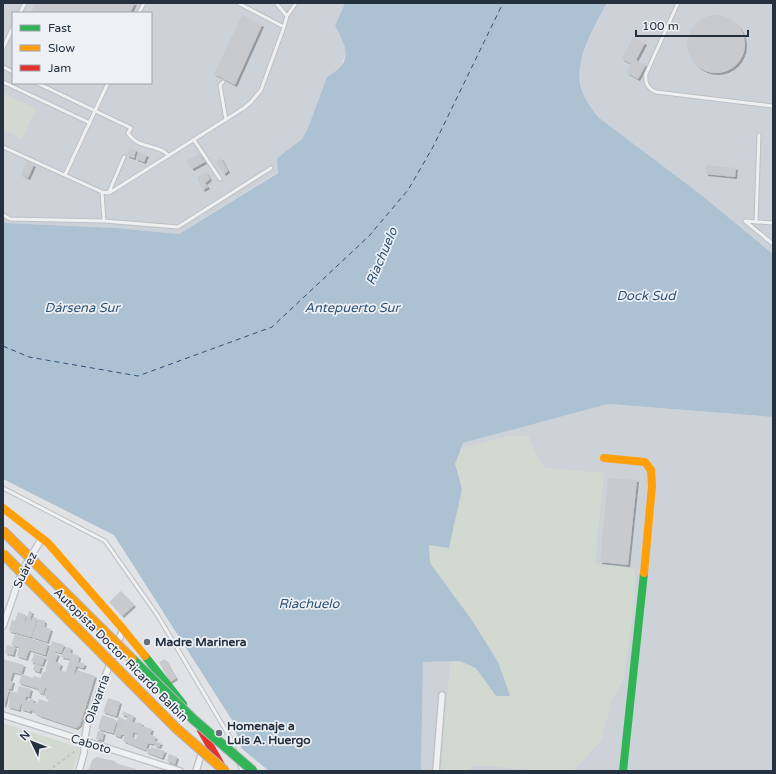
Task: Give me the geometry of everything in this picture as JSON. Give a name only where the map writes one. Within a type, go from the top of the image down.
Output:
[{"type":"main road","points":[[604,458],[645,462],[650,468],[652,476],[651,502],[624,771]]},
{"type":"main road","points":[[3,508],[42,538],[123,629],[175,693],[206,738],[224,771]]},
{"type":"main road","name":"Autopista Doctor Ricardo Balbín","points":[[3,531],[177,704],[253,771]]},
{"type":"main road","points":[[3,538],[28,559],[206,738]]},
{"type":"main road","name":"Autopista Doctor Ricardo Balbín","points":[[3,554],[161,712],[224,771]]},
{"type":"street","name":"Suárez","points":[[3,626],[16,584],[28,559],[42,538]]},
{"type":"street","name":"Olavarría","points":[[79,771],[84,753],[87,725],[123,629]]},
{"type":"street","points":[[436,771],[442,695]]},
{"type":"street","name":"Caboto","points":[[3,716],[180,771]]},
{"type":"street","points":[[196,771],[206,738]]},
{"type":"lane","points":[[20,12],[25,3]]},
{"type":"lane","points":[[140,12],[144,3]]},
{"type":"lane","points":[[238,3],[284,28]]},
{"type":"lane","points":[[276,3],[287,16]]},
{"type":"lane","points":[[3,147],[102,192],[109,193],[244,108],[261,90],[287,16],[296,3]]},
{"type":"lane","points":[[678,3],[646,74],[645,82],[650,90],[656,92],[773,106]]},
{"type":"lane","points":[[3,48],[12,29]]},
{"type":"lane","points":[[3,67],[12,72]]},
{"type":"lane","points":[[3,82],[90,123]]},
{"type":"lane","points":[[223,82],[220,86],[226,120]]},
{"type":"lane","points":[[39,84],[130,128],[128,133],[139,144],[165,150],[169,156]]},
{"type":"lane","points":[[65,175],[108,84]]},
{"type":"lane","points":[[756,222],[759,135]]},
{"type":"lane","points":[[194,140],[220,179]]},
{"type":"lane","points":[[109,193],[124,157]]},
{"type":"lane","points":[[3,215],[10,219],[104,221],[178,227],[271,168]]},
{"type":"lane","points":[[102,192],[104,221]]},
{"type":"lane","points":[[773,223],[745,221],[773,244]]},
{"type":"lane","points":[[3,488],[105,541],[158,616],[231,739],[242,771]]},
{"type":"path","points":[[48,771],[81,748],[85,742]]},
{"type":"shaded area","points":[[3,3],[345,3],[335,26],[344,43],[346,53],[341,66],[336,72],[327,78],[308,128],[302,139],[277,158],[278,172],[179,234],[117,228],[7,223],[3,221]]},
{"type":"shaded area","points":[[607,3],[773,3],[773,254],[700,194],[598,117],[588,104],[581,89],[580,63],[589,38]]},
{"type":"shaded area","points":[[3,93],[36,109],[22,139],[3,130]]},
{"type":"shaded area","points":[[608,404],[773,417],[773,771],[421,771],[423,662],[460,661],[455,464],[463,443]]},
{"type":"shaded area","points":[[512,435],[529,437],[534,450],[545,468],[604,473],[595,564],[635,569],[635,598],[624,679],[613,698],[601,741],[573,771],[544,771],[474,766],[465,771],[441,771],[450,662],[459,662],[473,667],[482,676],[496,696],[510,696],[498,662],[471,619],[430,563],[429,545],[449,547],[462,490],[455,464],[461,448]]},
{"type":"shaded area","points":[[3,723],[81,748],[73,771],[3,771]]},
{"type":"water","points":[[345,3],[607,3],[586,44],[580,66],[581,88],[588,104],[598,117],[700,194],[773,254],[773,417],[608,404],[463,443],[455,464],[462,489],[449,548],[429,545],[430,563],[471,619],[498,662],[510,696],[496,696],[476,668],[460,661],[423,662],[421,771],[249,771],[232,720],[114,535],[3,479],[3,221],[7,223],[117,228],[179,234],[278,173],[277,158],[302,139],[308,128],[327,77],[336,71],[345,60],[346,54],[343,41],[335,26]]},
{"type":"pier","points":[[239,746],[241,748],[269,771],[247,771]]},
{"type":"building","points":[[36,3],[135,3],[130,12],[32,12]]},
{"type":"building","points":[[242,15],[262,25],[235,85],[214,74]]},
{"type":"building","points":[[716,15],[727,17],[740,28],[743,33],[745,44],[743,55],[732,68],[727,71],[716,73],[705,71],[692,60],[689,55],[687,44],[689,33],[700,20],[705,17]]},
{"type":"building","points":[[633,37],[645,43],[636,60],[646,65],[638,79],[627,73],[631,64],[622,59]]},
{"type":"building","points":[[130,148],[136,150],[134,158],[127,156]]},
{"type":"building","points":[[138,152],[147,155],[144,162],[136,159]]},
{"type":"building","points":[[199,154],[205,162],[192,169],[186,161]]},
{"type":"building","points":[[221,158],[228,171],[224,174],[216,162]]},
{"type":"building","points":[[27,161],[34,165],[28,178],[21,174]]},
{"type":"building","points":[[706,165],[736,168],[735,177],[706,174]]},
{"type":"building","points":[[206,172],[210,179],[205,183],[208,187],[203,190],[197,178]]},
{"type":"building","points":[[608,478],[637,480],[628,565],[600,562]]},
{"type":"building","points":[[121,591],[134,605],[122,616],[109,602]]},
{"type":"building","points":[[29,611],[32,612],[30,624],[33,617],[37,618],[31,637],[9,631],[12,620],[15,621],[18,612],[26,615],[25,623]]},
{"type":"building","points":[[38,619],[45,621],[44,627],[51,629],[47,642],[32,637]]},
{"type":"building","points":[[15,634],[48,644],[45,655],[29,650],[26,659],[17,656],[19,647],[11,645]]},
{"type":"building","points":[[52,641],[64,645],[61,653],[54,651],[58,654],[55,662],[61,664],[59,670],[66,672],[70,659],[61,657],[66,647],[71,648],[70,653],[79,656],[78,662],[85,664],[83,668],[76,666],[75,675],[77,670],[95,676],[80,725],[76,728],[40,716],[30,710],[30,712],[21,709],[23,704],[21,703],[19,710],[8,707],[10,700],[8,699],[11,691],[17,693],[19,686],[31,689],[29,697],[26,696],[25,700],[29,701],[30,698],[34,700],[33,703],[37,704],[39,699],[48,702],[49,698],[44,696],[47,688],[45,687],[43,694],[38,692],[39,689],[19,683],[22,674],[33,678],[33,676],[41,678],[43,671],[45,672],[48,660],[46,659]]},
{"type":"building","points":[[7,645],[15,647],[13,655],[5,653]]},
{"type":"building","points":[[34,654],[45,657],[42,665],[31,662]]},
{"type":"building","points":[[3,659],[24,665],[21,674],[13,672],[10,681],[13,681],[11,689],[5,688],[9,690],[4,706],[3,705]]},
{"type":"building","points":[[165,659],[176,678],[170,682],[159,662]]},
{"type":"building","points":[[35,664],[41,666],[39,672],[33,670]]},
{"type":"building","points":[[108,698],[120,702],[116,716],[103,712]]},
{"type":"building","points":[[123,711],[134,716],[132,722],[142,723],[141,726],[152,729],[150,735],[156,737],[153,744],[148,743],[145,750],[123,741],[125,735],[121,734],[120,737],[114,735],[118,724],[121,725],[123,719],[126,720],[128,716],[122,715]],"holes":[[[133,732],[138,734],[136,739],[132,737]]]},
{"type":"building","points":[[102,715],[117,721],[119,717],[123,718],[121,724],[116,723],[113,733],[98,729]]},
{"type":"building","points":[[98,731],[104,733],[102,740],[96,739]]},
{"type":"building","points":[[155,741],[161,743],[159,747],[154,745]]},
{"type":"building","points":[[151,747],[165,751],[162,758],[146,752],[147,748],[150,749]]},
{"type":"building","points":[[169,754],[177,757],[175,764],[167,761]]},
{"type":"building","points":[[96,757],[115,761],[115,763],[136,769],[135,771],[87,771],[92,760]]},
{"type":"ferry route","points":[[3,346],[29,357],[138,376],[272,327],[369,236],[408,190],[433,147],[503,3]]},
{"type":"traffic: fast","points":[[623,771],[644,573]]},
{"type":"traffic: fast","points":[[145,656],[183,704]]},
{"type":"traffic: fast","points":[[132,659],[193,719],[253,771]]},
{"type":"traffic: slow","points":[[604,458],[645,462],[651,470],[652,486],[644,573]]},
{"type":"traffic: slow","points":[[3,508],[48,543],[145,656]]},
{"type":"traffic: slow","points":[[3,531],[132,659]]},
{"type":"traffic: slow","points":[[3,554],[176,728],[225,771]]},
{"type":"traffic: jam","points":[[201,730],[221,765]]},
{"type":"place","name":"Madre Marinera","points":[[147,642]]},
{"type":"place","name":"Homenaje a Luis A. Huergo","points":[[219,733]]},
{"type":"water label","name":"Riachuelo","points":[[381,256]]},
{"type":"water label","name":"Dock Sud","points":[[646,295]]},
{"type":"water label","name":"Dársena Sur","points":[[82,307]]},
{"type":"water label","name":"Antepuerto Sur","points":[[352,307]]},
{"type":"water label","name":"Riachuelo","points":[[309,603]]}]
